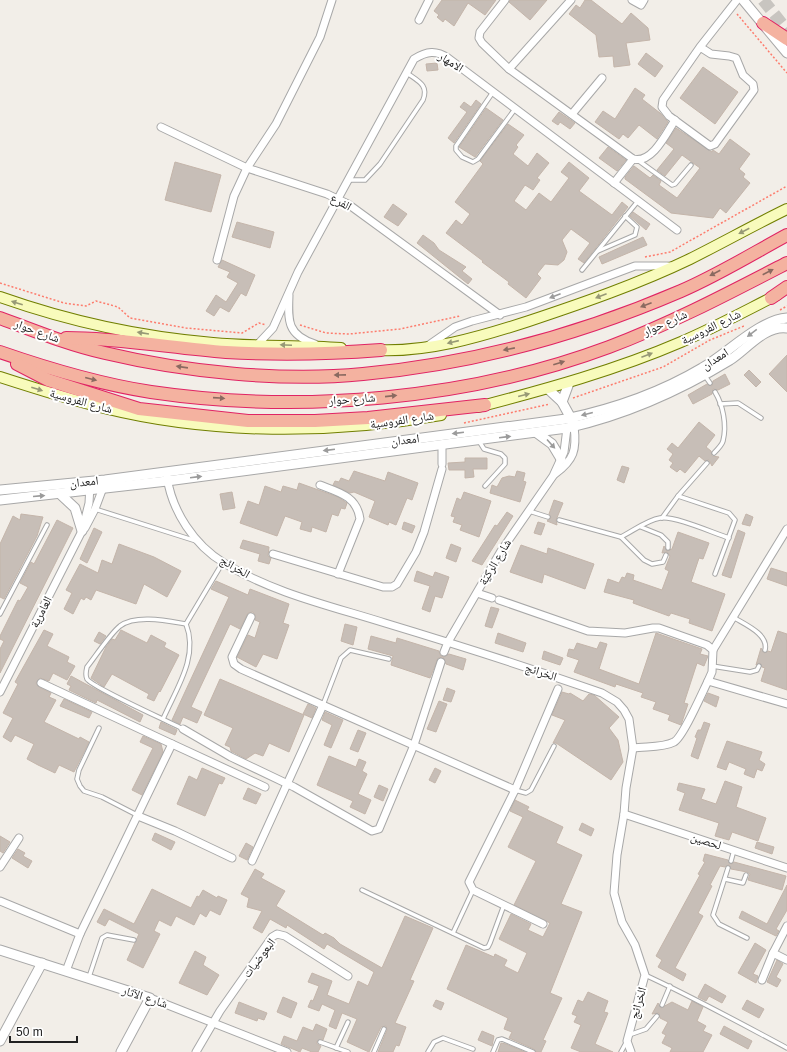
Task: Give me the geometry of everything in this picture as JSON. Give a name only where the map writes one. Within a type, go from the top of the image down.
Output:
[{"type":"highway","points":[[763,23],[787,39]]},
{"type":"highway","name":"شارع حوار","points":[[0,318],[53,338],[104,353],[146,362],[218,371],[290,376],[363,374],[438,363],[518,347],[582,329],[683,290],[787,235]]},
{"type":"highway","name":"شارع الفروسية","points":[[696,309],[787,263]]},
{"type":"highway","points":[[772,298],[787,287]]},
{"type":"highway","name":"شارع حوار","points":[[0,352],[48,368],[151,392],[291,402],[363,399],[440,392],[523,374],[608,347],[696,309]]},
{"type":"highway","points":[[53,338],[100,338],[182,348],[257,354],[316,355],[381,350]]},
{"type":"highway","points":[[0,355],[48,380],[139,409],[248,421],[315,421],[368,418],[485,405]]},
{"type":"main road","points":[[0,297],[66,317],[130,331],[214,343],[381,350],[428,346],[487,334],[578,305],[635,283],[673,266],[785,210]]},
{"type":"main road","name":"شارع الفروسية","points":[[0,377],[105,408],[170,420],[228,426],[361,426],[452,413],[569,383],[682,342],[787,291]]},
{"type":"street","points":[[217,260],[234,196],[247,168],[276,124],[320,37],[332,0]]},
{"type":"street","points":[[419,20],[429,0]]},
{"type":"street","points":[[506,0],[480,32],[482,44],[510,69],[572,114],[636,159],[645,159],[652,152],[675,120]]},
{"type":"street","points":[[510,69],[571,0]]},
{"type":"street","points":[[632,0],[641,4],[644,0]]},
{"type":"street","points":[[700,47],[711,54],[736,58],[743,75],[753,84],[754,90],[715,144],[710,146],[675,120],[662,107],[663,100],[700,47],[737,0]]},
{"type":"street","points":[[743,0],[787,53]]},
{"type":"street","name":"الامهار","points":[[258,344],[273,328],[289,291],[337,198],[349,180],[414,59],[428,52],[439,52],[677,230]]},
{"type":"street","points":[[572,114],[602,78]]},
{"type":"street","name":"الفرع","points":[[161,127],[247,168],[337,198],[348,204],[500,315]]},
{"type":"street","points":[[614,183],[636,159]]},
{"type":"street","points":[[428,346],[455,327],[472,321],[526,308],[635,266],[673,266]]},
{"type":"street","name":"الامهار","points":[[289,291],[288,315],[291,328]]},
{"type":"street","name":"امعدان","points":[[0,490],[90,485],[536,433],[612,408],[674,382],[702,369],[763,325],[778,319],[787,318]]},
{"type":"street","points":[[291,328],[302,339],[324,347]]},
{"type":"street","name":"امعدان","points":[[167,476],[569,421],[644,404],[707,379],[765,334],[776,328],[787,328]]},
{"type":"street","points":[[562,402],[569,383]]},
{"type":"street","name":"شارع الركيّة","points":[[548,389],[562,402],[576,447],[572,456],[563,468],[553,476]]},
{"type":"street","name":"شارع الركيّة","points":[[444,652],[448,642],[501,551],[553,476],[561,460],[566,444],[569,421]]},
{"type":"street","points":[[536,433],[552,444],[561,460]]},
{"type":"street","points":[[273,554],[383,587],[392,587],[397,584],[416,552],[424,532],[442,467],[442,445]]},
{"type":"street","name":"الخرائج","points":[[167,476],[179,515],[194,537],[223,562],[286,592],[448,642],[602,693],[617,702],[624,710],[629,719],[633,748],[617,855],[614,893],[622,922],[635,945],[645,975],[628,1038]]},
{"type":"street","points":[[82,531],[88,524],[95,509],[104,483]]},
{"type":"street","points":[[82,531],[89,503],[90,485]]},
{"type":"street","name":"امعدان","points":[[0,500],[60,494],[90,485]]},
{"type":"street","points":[[320,485],[347,496],[358,508],[360,519],[338,574]]},
{"type":"street","points":[[60,494],[75,508],[82,531]]},
{"type":"street","points":[[633,748],[661,745],[675,741],[682,732],[708,682],[712,666],[713,650],[787,529]]},
{"type":"street","name":"العامرية","points":[[0,692],[82,531]]},
{"type":"street","points":[[477,592],[588,631],[625,633],[659,628],[707,645],[713,650]]},
{"type":"street","points":[[250,617],[232,657],[234,664],[241,669],[515,790]]},
{"type":"street","points":[[183,729],[231,757],[287,784],[372,831],[376,831],[379,828],[414,745],[441,662]]},
{"type":"street","points":[[708,682],[787,704]]},
{"type":"street","points":[[40,683],[266,787]]},
{"type":"street","points":[[543,924],[473,890],[469,882],[515,790],[558,689]]},
{"type":"street","points":[[252,860],[323,705]]},
{"type":"street","points":[[66,971],[80,934],[172,744]]},
{"type":"street","name":"لحصين","points":[[624,814],[787,868]]},
{"type":"street","points":[[138,816],[175,831],[232,858]]},
{"type":"street","points":[[0,867],[19,838]]},
{"type":"street","points":[[0,901],[80,934]]},
{"type":"street","points":[[762,980],[773,953],[787,926]]},
{"type":"street","name":"البعوضيات","points":[[196,1052],[213,1023],[272,937],[277,934],[285,936],[348,976]]},
{"type":"street","name":"شارع الآثار","points":[[0,950],[150,998],[287,1052]]},
{"type":"street","points":[[773,953],[787,960]]},
{"type":"street","points":[[0,1041],[42,963]]},
{"type":"street","points":[[121,1052],[150,998]]},
{"type":"street","points":[[628,1038],[631,1052]]},
{"type":"lane","points":[[349,180],[366,180],[380,164],[419,108],[426,95],[426,89],[423,84],[407,73]]},
{"type":"lane","points":[[493,92],[456,146],[456,150],[462,157],[473,162],[478,159],[515,108]]},
{"type":"lane","points":[[636,159],[672,185],[675,184],[691,165]]},
{"type":"lane","points":[[582,270],[638,201]]},
{"type":"lane","points":[[597,252],[635,235],[637,228],[625,216]]},
{"type":"lane","points":[[714,454],[723,442],[725,424],[715,392]]},
{"type":"lane","points":[[720,404],[738,403],[761,418]]},
{"type":"lane","points":[[479,440],[484,449],[500,454],[505,458],[505,464],[485,486]]},
{"type":"lane","points":[[621,537],[662,518],[678,496],[707,463]]},
{"type":"lane","points":[[678,496],[729,512],[735,520],[715,574]]},
{"type":"lane","points":[[95,509],[199,542]]},
{"type":"lane","points":[[528,510],[548,517]]},
{"type":"lane","points":[[662,518],[676,520],[729,538]]},
{"type":"lane","points":[[559,520],[621,537],[644,560],[652,564],[663,562],[666,555]]},
{"type":"lane","points":[[0,614],[47,525]]},
{"type":"lane","points":[[641,527],[661,535],[668,542],[668,548]]},
{"type":"lane","points":[[163,719],[189,660],[191,643],[186,624],[223,562]]},
{"type":"lane","points":[[732,617],[763,638],[766,646],[765,650]]},
{"type":"lane","points":[[183,729],[89,681],[85,674],[86,667],[119,626],[127,622],[159,619],[186,624]]},
{"type":"lane","points":[[323,705],[341,658],[346,652],[350,650],[389,659]]},
{"type":"lane","points":[[712,666],[750,672],[757,670],[759,666]]},
{"type":"lane","points":[[100,728],[79,770],[77,779],[80,786],[84,791],[102,797],[138,816]]},
{"type":"lane","points":[[515,790],[526,794],[531,790],[554,746]]},
{"type":"lane","points":[[731,861],[734,850]]},
{"type":"lane","points":[[728,868],[713,915],[714,919],[719,924],[747,938]]},
{"type":"lane","points":[[725,879],[743,883],[746,875]]},
{"type":"lane","points":[[362,890],[484,948],[488,947],[504,905]]},
{"type":"lane","points":[[453,934],[473,890]]},
{"type":"lane","points":[[89,978],[102,938],[111,934],[134,940]]},
{"type":"lane","points":[[645,975],[670,986],[787,1048]]},
{"type":"lane","points":[[662,1005],[670,986]]},
{"type":"lane","points":[[621,1052],[628,1038],[646,1029],[657,1016]]},
{"type":"lane","points":[[336,1048],[348,1022]]},
{"type":"lane","points":[[374,1052],[384,1029]]},
{"type":"lane","points":[[428,1052],[434,1042],[443,1038],[473,1048]]},
{"type":"lane","points":[[493,1052],[498,1040],[502,1038],[534,1052]]},
{"type":"lane","points":[[320,1042],[348,1052]]},
{"type":"path","points":[[730,8],[787,73]]},
{"type":"path","points":[[640,258],[670,252],[787,186]]},
{"type":"path","points":[[0,283],[64,303],[86,306],[96,301],[118,307],[130,318],[186,328],[242,333],[259,324],[273,328]]},
{"type":"path","points":[[291,328],[300,325],[326,333],[349,334],[400,329],[461,316]]},
{"type":"building","points":[[442,0],[496,0],[485,15],[468,3],[454,26],[445,19],[443,22],[437,17],[439,15],[434,11]]},
{"type":"building","points":[[510,0],[547,0],[530,20],[509,2]]},
{"type":"building","points":[[585,0],[591,0],[622,24],[631,13],[648,28],[650,40],[626,43],[630,65],[614,67],[613,56],[599,57],[596,35],[569,14],[576,5],[580,8]]},
{"type":"building","points":[[646,53],[663,66],[655,77],[638,64]]},
{"type":"building","points":[[437,63],[438,70],[427,71],[426,64]]},
{"type":"building","points":[[703,67],[738,92],[715,124],[680,98]]},
{"type":"building","points":[[635,88],[645,95],[642,99],[660,113],[668,122],[657,139],[639,125],[628,138],[623,134],[619,139],[595,122],[603,111],[615,119]]},
{"type":"building","points":[[476,100],[481,104],[454,143],[448,138],[467,112],[460,107],[464,102],[471,107]]},
{"type":"building","points":[[486,108],[503,120],[475,157],[459,147]]},
{"type":"building","points":[[559,112],[575,123],[570,129],[560,122],[558,125],[552,121]]},
{"type":"building","points":[[508,124],[524,135],[516,145],[518,147],[513,154],[528,166],[537,153],[549,163],[537,178],[540,180],[533,190],[525,185],[514,201],[526,210],[539,193],[551,202],[569,178],[561,172],[569,162],[589,178],[579,191],[612,215],[622,202],[628,207],[584,263],[578,259],[590,243],[571,229],[562,240],[567,252],[564,260],[558,265],[545,264],[537,274],[541,278],[526,298],[508,284],[509,282],[446,233],[456,220],[462,225],[470,214],[455,202],[483,164],[480,161]]},
{"type":"building","points":[[676,128],[712,152],[713,150],[719,154],[730,139],[750,154],[739,169],[745,174],[743,177],[750,183],[726,213],[720,208],[713,218],[671,213],[625,179],[634,166],[650,178],[653,175],[661,181],[659,185],[677,198],[700,168],[682,155],[665,176],[657,170],[674,149],[666,143]]},
{"type":"building","points":[[608,147],[626,160],[617,171],[599,158]]},
{"type":"building","points":[[175,162],[221,175],[211,212],[165,200]]},
{"type":"building","points":[[393,204],[407,214],[398,226],[384,217]]},
{"type":"building","points":[[633,212],[650,224],[646,230],[630,216]]},
{"type":"building","points":[[237,222],[274,232],[270,248],[232,237]]},
{"type":"building","points":[[423,235],[434,243],[439,250],[466,267],[462,271],[472,279],[468,284],[417,243]]},
{"type":"building","points":[[643,237],[647,245],[602,264],[599,257]]},
{"type":"building","points":[[222,260],[255,275],[246,296],[241,293],[229,312],[220,307],[214,316],[206,311],[216,295],[226,302],[238,283],[227,277],[230,272],[218,267]]},
{"type":"building","points":[[787,355],[787,392],[769,374]]},
{"type":"building","points":[[749,370],[761,382],[756,387],[744,375]]},
{"type":"building","points":[[725,374],[730,384],[718,390],[713,389],[712,394],[693,404],[688,395],[707,384],[712,386],[713,381]]},
{"type":"building","points":[[699,422],[715,435],[706,447],[711,451],[712,456],[719,457],[712,466],[709,460],[705,461],[699,456],[685,473],[680,469],[677,472],[670,467],[673,463],[669,460],[673,454],[667,449],[672,443],[678,448]]},
{"type":"building","points":[[465,458],[487,458],[487,469],[473,469],[474,477],[465,478],[465,470],[449,470],[448,463],[465,462]]},
{"type":"building","points":[[622,466],[629,468],[624,483],[617,480]]},
{"type":"building","points":[[354,471],[385,481],[388,472],[418,483],[412,500],[407,498],[396,525],[389,522],[388,525],[369,517],[375,501],[354,492],[350,493],[333,485],[335,481],[339,482],[341,478],[349,481]]},
{"type":"building","points":[[517,471],[525,473],[523,481],[526,482],[520,502],[490,493],[492,485],[497,487],[502,478],[509,476],[515,477]]},
{"type":"building","points":[[299,483],[338,497],[347,503],[345,509],[341,508],[338,516],[332,514],[326,532],[312,527],[311,532],[300,529],[302,522],[285,516],[277,536],[240,523],[248,501],[259,505],[265,486],[281,492],[283,486],[297,490]]},
{"type":"building","points":[[232,492],[235,508],[223,510],[220,494]]},
{"type":"building","points":[[464,492],[491,501],[479,537],[460,530],[462,525],[453,522],[455,517],[451,516],[457,498],[461,500]]},
{"type":"building","points":[[554,500],[563,503],[556,520],[557,525],[547,521],[551,518],[549,514]]},
{"type":"building","points":[[507,512],[513,516],[482,565],[472,561],[495,525],[497,526]]},
{"type":"building","points":[[21,514],[43,517],[37,536],[4,599],[0,597],[0,544],[13,516],[20,520]]},
{"type":"building","points":[[746,514],[753,517],[750,526],[742,524]]},
{"type":"building","points":[[57,520],[73,528],[0,673],[0,649],[4,641],[0,639],[0,636],[18,600],[20,601],[28,587],[20,583],[31,562],[34,564]]},
{"type":"building","points":[[404,522],[415,526],[412,533],[402,529]]},
{"type":"building","points":[[538,522],[545,524],[541,535],[534,533]]},
{"type":"building","points":[[94,528],[102,532],[87,563],[80,559]]},
{"type":"building","points":[[738,530],[745,533],[731,578],[722,575]]},
{"type":"building","points":[[678,532],[709,543],[703,559],[699,558],[691,582],[725,594],[712,631],[689,623],[690,619],[671,613],[669,616],[633,603],[634,600],[604,592],[608,579],[619,583],[622,577],[625,578],[627,573],[634,575],[633,580],[662,590],[669,571],[665,569],[670,556],[667,552],[662,553],[664,546],[667,551],[672,549]]},
{"type":"building","points":[[243,540],[269,547],[268,556],[271,558],[269,564],[258,561],[260,554],[240,548]]},
{"type":"building","points":[[119,544],[154,557],[181,571],[167,597],[144,584],[136,604],[96,590],[91,600],[86,597],[84,600],[81,598],[73,614],[64,609],[72,593],[66,590],[80,564],[98,573],[102,560],[112,564]]},
{"type":"building","points":[[451,544],[461,548],[456,562],[446,558]]},
{"type":"building","points":[[521,545],[547,554],[548,548],[594,564],[585,589],[544,574],[542,583],[510,572]]},
{"type":"building","points":[[771,568],[787,573],[787,586],[767,579]]},
{"type":"building","points":[[417,571],[433,577],[435,572],[449,577],[442,598],[435,596],[430,612],[422,609],[430,586],[414,581]]},
{"type":"building","points":[[216,581],[248,595],[250,589],[289,604],[283,623],[289,625],[277,659],[263,654],[256,667],[237,657],[248,635],[255,638],[260,622],[255,620],[255,615],[253,612],[248,613],[240,629],[230,624],[191,707],[202,712],[197,723],[183,717],[180,724],[172,720],[229,597],[211,589]]},
{"type":"building","points":[[491,607],[499,609],[492,628],[485,626]]},
{"type":"building","points":[[345,624],[357,627],[353,645],[341,641]]},
{"type":"building","points":[[44,630],[53,634],[47,646],[69,657],[67,662],[75,666],[67,680],[53,673],[49,681],[40,678],[36,683],[39,687],[51,693],[49,697],[56,700],[44,722],[79,739],[80,737],[89,742],[74,772],[59,765],[55,773],[38,765],[27,759],[34,744],[15,735],[11,742],[3,737],[13,718],[3,713],[18,684],[15,682]]},
{"type":"building","points":[[121,630],[147,643],[151,635],[166,643],[164,647],[179,655],[154,701],[147,698],[149,694],[112,674],[104,687],[91,678],[106,647],[112,639],[115,640]]},
{"type":"building","points":[[778,631],[787,634],[787,690],[761,681],[765,668],[762,667],[760,663],[756,665],[761,648],[764,653],[768,651],[771,652]]},
{"type":"building","points":[[99,632],[106,636],[100,644],[94,641]]},
{"type":"building","points":[[498,633],[526,643],[523,652],[495,643]]},
{"type":"building","points":[[656,633],[702,649],[700,654],[708,656],[704,666],[697,663],[684,703],[688,704],[681,725],[668,720],[670,715],[653,709],[656,702],[641,697],[643,693],[616,684],[615,687],[574,672],[579,660],[567,656],[569,649],[574,650],[577,643],[597,649],[600,642],[607,644],[599,669],[639,684]]},
{"type":"building","points":[[371,636],[396,643],[397,638],[439,651],[440,655],[443,657],[438,658],[430,678],[391,665],[393,656],[368,649]]},
{"type":"building","points":[[544,651],[563,658],[560,665],[542,659]]},
{"type":"building","points":[[449,654],[466,659],[463,670],[446,664],[443,657]]},
{"type":"building","points":[[71,676],[143,715],[140,722],[97,700],[96,703],[69,690],[71,686],[67,684]]},
{"type":"building","points":[[220,679],[304,715],[289,752],[269,743],[263,756],[255,753],[246,759],[231,751],[230,747],[225,745],[233,728],[204,715]]},
{"type":"building","points":[[447,688],[455,691],[451,702],[443,700]]},
{"type":"building","points":[[562,692],[570,693],[583,701],[589,694],[594,695],[619,717],[609,728],[618,740],[623,762],[611,780],[556,743],[553,743],[565,720],[552,715]]},
{"type":"building","points":[[708,693],[719,697],[716,707],[704,701]]},
{"type":"building","points":[[64,699],[92,712],[89,718],[60,706]]},
{"type":"building","points":[[439,701],[447,704],[436,732],[427,729]]},
{"type":"building","points":[[308,704],[316,708],[312,718],[303,714]]},
{"type":"building","points":[[325,712],[343,720],[331,748],[324,745],[332,725],[322,720]]},
{"type":"building","points":[[161,722],[177,730],[175,735],[159,728]]},
{"type":"building","points":[[704,722],[710,724],[698,759],[691,756],[697,738],[695,737],[698,730],[701,730]]},
{"type":"building","points":[[358,730],[366,733],[358,752],[350,749]]},
{"type":"building","points":[[143,736],[161,744],[163,752],[142,795],[132,790],[153,748],[140,742]]},
{"type":"building","points":[[727,741],[762,752],[759,760],[765,764],[762,771],[757,769],[754,778],[744,774],[746,769],[729,762],[726,770],[717,767]]},
{"type":"building","points":[[329,756],[356,767],[359,759],[366,762],[362,771],[367,774],[358,794],[371,800],[365,814],[350,807],[353,801],[317,785]]},
{"type":"building","points":[[202,768],[225,778],[222,784],[219,783],[205,816],[177,804],[189,776],[197,780]]},
{"type":"building","points":[[435,768],[441,771],[435,783],[429,780]]},
{"type":"building","points":[[725,781],[742,787],[736,807],[766,818],[758,841],[732,832],[729,840],[715,836],[719,823],[679,810],[685,793],[677,790],[679,783],[705,789],[701,799],[716,804]]},
{"type":"building","points":[[379,785],[388,789],[383,801],[374,797]]},
{"type":"building","points":[[248,788],[261,794],[256,804],[243,799]]},
{"type":"building","points":[[515,800],[529,807],[527,810],[563,827],[556,843],[582,855],[561,904],[582,912],[550,993],[562,998],[543,1040],[546,1041],[541,1052],[536,1052],[534,1049],[509,1038],[512,1032],[504,1029],[508,1018],[447,989],[466,945],[494,957],[495,954],[507,960],[504,966],[518,973],[527,953],[499,939],[511,914],[531,924],[528,930],[543,937],[550,923],[514,905],[536,861],[508,847],[523,817],[510,811]]},
{"type":"building","points":[[582,823],[594,829],[591,836],[579,830]]},
{"type":"building","points":[[155,833],[175,842],[171,850],[152,840]]},
{"type":"building","points":[[0,836],[10,842],[3,853],[0,851]]},
{"type":"building","points":[[757,842],[774,847],[772,854],[755,848]]},
{"type":"building","points":[[246,843],[253,847],[247,860],[239,856]]},
{"type":"building","points":[[18,849],[25,853],[23,856],[32,861],[28,868],[12,858]]},
{"type":"building","points":[[705,854],[728,860],[731,864],[734,862],[786,876],[782,890],[748,880],[750,874],[731,869],[729,865],[725,867],[720,866],[710,885],[712,886],[698,913],[703,916],[675,968],[686,974],[683,981],[658,967],[662,960],[656,956],[700,875],[698,874],[705,862],[703,861]]},
{"type":"building","points":[[255,869],[264,874],[261,878],[285,891],[276,906],[323,935],[325,933],[334,938],[340,944],[382,968],[405,916],[433,928],[410,980],[414,981],[395,1023],[406,1027],[399,1046],[396,1045],[393,1052],[378,1052],[387,1030],[386,1026],[381,1027],[369,1052],[347,1042],[357,1019],[342,1013],[336,1029],[329,1026],[335,1010],[322,1004],[319,1011],[308,1007],[311,1000],[313,1001],[319,986],[308,982],[312,973],[332,981],[327,995],[349,1004],[358,981],[368,986],[374,972],[327,944],[324,949],[287,925],[286,928],[270,919],[262,933],[253,928],[262,911],[247,907],[249,898],[241,894]]},
{"type":"building","points":[[787,885],[787,910],[776,929],[779,931],[776,936],[739,918],[742,911],[767,924]]},
{"type":"building","points":[[152,889],[191,908],[197,896],[199,897],[203,890],[217,898],[218,896],[227,900],[220,915],[210,910],[206,917],[200,913],[194,925],[176,916],[171,926],[159,920],[154,931],[160,934],[143,968],[127,960],[139,934],[109,919],[105,926],[97,922],[104,909],[134,924]]},
{"type":"building","points":[[755,943],[766,950],[753,974],[758,976],[756,983],[738,973]]},
{"type":"building","points":[[195,951],[206,957],[203,965],[219,975],[207,995],[179,983]]},
{"type":"building","points":[[777,960],[783,964],[776,977],[781,980],[777,987],[767,982]]},
{"type":"building","points":[[705,984],[726,996],[722,1003],[709,996],[706,1001],[698,997]]},
{"type":"building","points":[[588,992],[608,1001],[604,1012],[608,1013],[595,1044],[613,1052],[581,1052],[571,1048],[581,1025],[574,1022],[577,1016],[572,1014],[578,1000],[583,1002]]},
{"type":"building","points":[[283,997],[297,1003],[291,1018],[277,1012]]},
{"type":"building","points":[[436,1000],[444,1003],[441,1010],[433,1006]]},
{"type":"building","points":[[747,1000],[764,1009],[759,1018],[742,1009]]},
{"type":"building","points":[[692,1001],[703,1007],[697,1021],[706,1026],[703,1031],[712,1035],[703,1052],[670,1052],[672,1048],[662,1043],[666,1035],[662,1033],[668,1022],[660,1018],[659,1013],[652,1014],[658,1003],[661,1008],[672,1002],[688,1010]]},
{"type":"building","points":[[239,1002],[267,1013],[264,1020],[258,1018],[257,1021],[235,1013]]},
{"type":"building","points":[[316,1024],[327,1029],[323,1040],[317,1041],[317,1044],[321,1046],[318,1052],[312,1052],[302,1048],[300,1052],[281,1044],[284,1036],[297,1041],[303,1027],[313,1031]]},
{"type":"building","points":[[724,1026],[752,1041],[748,1049],[720,1034]]},
{"type":"building","points":[[482,1031],[494,1036],[492,1046],[478,1040]]},
{"type":"building","points":[[501,1043],[506,1044],[525,1052],[498,1052]]},
{"type":"tunnel","points":[[763,0],[787,30]]}]
